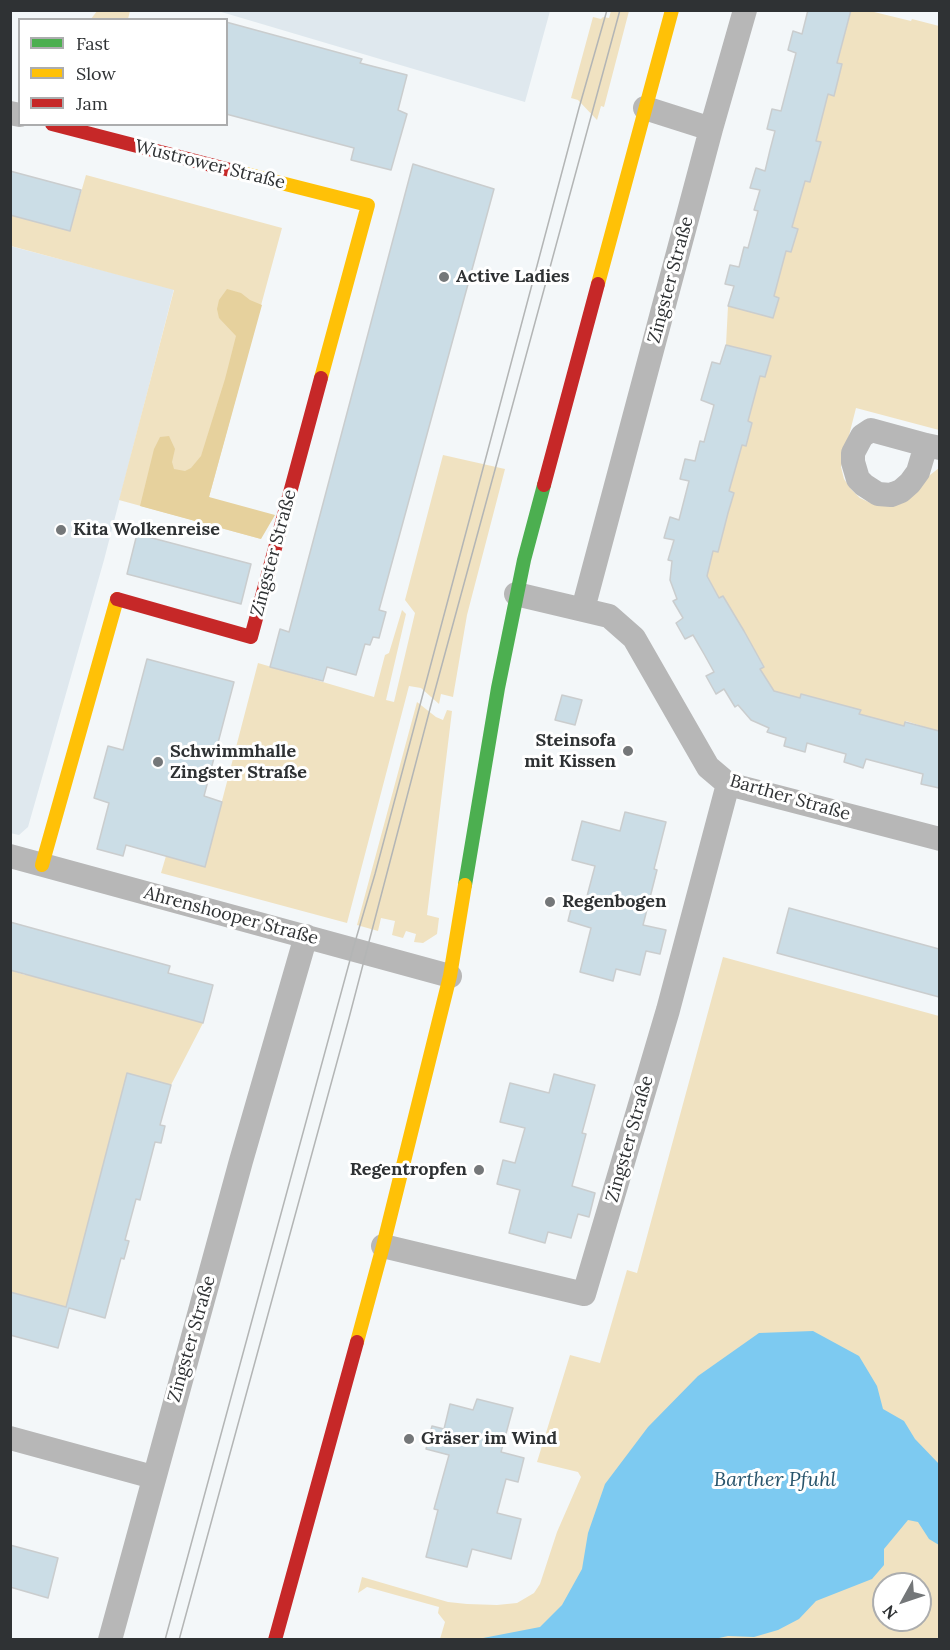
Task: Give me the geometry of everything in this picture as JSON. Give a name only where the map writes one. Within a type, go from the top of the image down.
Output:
[{"type":"street","points":[[275,1640],[383,1246],[450,976],[516,594],[672,10]]},
{"type":"street","name":"Zingster Straße","points":[[583,609],[745,10]]},
{"type":"street","points":[[645,108],[711,129]]},
{"type":"street","name":"Wustrower Straße","points":[[60,126],[368,205]]},
{"type":"street","name":"Zingster Straße","points":[[42,865],[116,599],[251,637],[368,205]]},
{"type":"street","points":[[516,594],[583,609]]},
{"type":"street","name":"Barther Straße","points":[[583,609],[609,616],[634,638],[708,767],[728,784],[939,839]]},
{"type":"street","name":"Zingster Straße","points":[[383,1246],[584,1294],[668,1010],[728,784]]},
{"type":"street","name":"Ahrenshooper Straße","points":[[10,856],[450,976]]},
{"type":"street","name":"Zingster Straße","points":[[110,1640],[153,1477],[306,936]]},
{"type":"street","points":[[10,1438],[153,1477]]},
{"type":"shaded area","points":[[97,10],[130,11],[128,18],[92,18]]},
{"type":"shaded area","points":[[550,10],[525,102],[218,11]]},
{"type":"shaded area","points":[[611,11],[629,11],[604,107],[601,106],[597,120],[578,100],[571,98],[593,17],[609,18]]},
{"type":"shaded area","points":[[851,11],[870,11],[939,26],[939,430],[856,408],[841,467],[844,479],[851,489],[860,498],[873,504],[913,492],[939,468],[939,736],[937,731],[906,721],[904,726],[859,714],[861,710],[800,698],[777,696],[760,669],[764,666],[723,596],[719,598],[704,570],[708,570],[713,551],[718,551],[733,493],[729,491],[742,445],[746,446],[752,423],[748,421],[760,376],[770,356],[726,345],[728,306],[773,318],[779,298],[774,296],[786,251],[791,251],[797,229],[792,227],[805,181],[810,182],[821,143],[816,141],[828,94],[834,95],[842,64],[837,63]]},
{"type":"shaded area","points":[[86,175],[282,228],[209,497],[261,539],[119,500],[174,290],[11,246],[10,215],[70,231]]},
{"type":"shaded area","name":"Kita Wolkenreise","points":[[10,246],[174,289],[104,560],[28,827],[19,835],[10,833]]},
{"type":"shaded area","points":[[227,289],[241,293],[262,305],[209,497],[275,515],[261,539],[140,506],[154,449],[160,437],[169,436],[175,449],[172,462],[174,469],[185,471],[191,468],[201,456],[236,336],[219,318],[217,309],[219,300]]},
{"type":"shaded area","points":[[443,455],[505,469],[467,615],[453,697],[441,694],[439,704],[421,688],[409,686],[347,923],[161,873],[166,856],[205,866],[258,663],[374,697],[385,655],[389,653],[402,610],[406,614],[386,700],[394,702],[415,613],[405,600]]},
{"type":"shaded area","points":[[417,702],[443,720],[447,710],[452,711],[427,915],[439,918],[437,934],[423,943],[414,942],[416,934],[406,931],[403,938],[392,935],[395,921],[381,918],[378,931],[357,925]]},
{"type":"shaded area","points":[[723,957],[939,1016],[939,1639],[440,1639],[445,1622],[438,1613],[439,1607],[367,1587],[358,1593],[362,1577],[448,1602],[467,1604],[517,1603],[534,1593],[540,1584],[557,1532],[581,1477],[578,1472],[537,1462],[570,1355],[600,1363],[627,1270],[637,1273]]},
{"type":"shaded area","points":[[10,970],[25,975],[26,972],[203,1023],[171,1085],[127,1073],[66,1307],[11,1292]]},
{"type":"water","name":"Barther Pfuhl","points":[[813,1331],[859,1356],[877,1386],[883,1409],[904,1421],[915,1439],[939,1464],[939,1545],[929,1539],[918,1522],[908,1520],[884,1549],[884,1565],[878,1572],[872,1572],[872,1579],[816,1601],[799,1619],[778,1630],[754,1637],[728,1636],[710,1640],[478,1639],[540,1627],[562,1605],[582,1569],[588,1533],[605,1484],[648,1427],[698,1376],[759,1333]]},
{"type":"building","points":[[808,10],[851,10],[837,63],[842,64],[834,96],[828,94],[816,141],[821,142],[810,182],[805,181],[792,227],[798,229],[791,252],[786,251],[774,296],[779,298],[773,318],[728,306],[734,286],[725,284],[730,265],[739,267],[744,247],[748,248],[758,211],[754,210],[760,190],[750,188],[756,168],[765,171],[775,131],[767,129],[772,109],[781,111],[796,53],[788,50],[793,31],[802,34]]},
{"type":"building","points":[[228,23],[362,59],[360,63],[407,75],[398,110],[407,114],[391,170],[351,160],[354,148],[228,115]]},
{"type":"building","points":[[413,164],[494,189],[379,610],[386,612],[379,638],[373,637],[370,645],[365,644],[356,675],[327,667],[323,681],[270,667],[280,629],[289,632]]},
{"type":"building","points":[[10,171],[81,190],[70,231],[10,215]]},
{"type":"building","points":[[726,345],[771,356],[765,377],[760,376],[748,421],[752,423],[746,446],[742,445],[729,491],[734,493],[718,552],[713,551],[707,576],[719,598],[723,596],[744,631],[764,667],[760,669],[774,691],[800,698],[801,694],[861,710],[859,714],[904,726],[905,722],[939,731],[939,788],[921,784],[923,774],[866,759],[863,768],[844,762],[846,754],[807,743],[805,752],[784,746],[786,738],[767,732],[769,728],[751,720],[738,705],[735,707],[724,689],[716,694],[706,676],[714,672],[704,654],[693,635],[685,639],[676,623],[683,618],[673,601],[677,599],[670,580],[672,561],[668,560],[674,540],[664,538],[670,517],[679,520],[689,481],[680,479],[685,459],[695,461],[700,441],[704,442],[714,405],[701,400],[712,362],[720,364]]},
{"type":"building","points":[[137,534],[251,564],[241,604],[127,574]]},
{"type":"building","name":"Schwimmhalle Zingster Straße","points":[[147,659],[234,682],[204,796],[222,802],[205,867],[126,845],[123,856],[97,849],[109,803],[94,798],[108,746],[123,750]]},
{"type":"building","points":[[562,695],[582,700],[575,725],[555,720]]},
{"type":"building","points":[[625,812],[666,822],[643,925],[666,930],[660,954],[646,951],[640,975],[616,969],[613,981],[580,972],[591,928],[568,921],[574,897],[586,900],[595,866],[572,860],[582,821],[620,831]]},
{"type":"building","points":[[789,908],[939,949],[939,997],[777,953]]},
{"type":"building","points":[[10,922],[170,966],[168,973],[213,985],[203,1023],[10,970]]},
{"type":"building","points":[[127,1073],[171,1085],[160,1125],[165,1126],[161,1143],[155,1142],[140,1200],[136,1199],[125,1240],[129,1241],[124,1259],[121,1258],[105,1318],[69,1308],[58,1348],[10,1335],[10,1292],[66,1307]]},
{"type":"building","points":[[554,1074],[595,1085],[582,1133],[586,1134],[572,1186],[595,1193],[589,1217],[578,1214],[571,1238],[548,1232],[545,1243],[509,1233],[520,1190],[497,1184],[503,1160],[515,1163],[525,1128],[500,1122],[510,1083],[549,1093]]},
{"type":"building","points":[[477,1399],[513,1408],[501,1452],[524,1458],[518,1482],[506,1479],[497,1513],[521,1519],[511,1559],[472,1549],[467,1567],[426,1557],[438,1510],[434,1509],[449,1455],[426,1449],[432,1426],[444,1429],[450,1404],[473,1410]]},
{"type":"building","points":[[10,1545],[58,1558],[48,1598],[10,1587]]},
{"type":"tram line","points":[[165,1640],[375,874],[607,10]]},
{"type":"tram line","points":[[179,1640],[620,10]]},
{"type":"traffic: fast","points":[[465,885],[498,688],[524,560],[544,485]]},
{"type":"traffic: slow","points":[[598,284],[672,10]]},
{"type":"traffic: slow","points":[[234,171],[368,205],[321,378]]},
{"type":"traffic: slow","points":[[42,865],[117,599]]},
{"type":"traffic: slow","points":[[357,1342],[450,976],[465,885]]},
{"type":"traffic: jam","points":[[60,126],[234,171]]},
{"type":"traffic: jam","points":[[544,485],[598,284]]},
{"type":"traffic: jam","points":[[117,599],[251,637],[321,378]]},
{"type":"traffic: jam","points":[[275,1640],[357,1342]]},
{"type":"place","name":"Active Ladies","points":[[444,277]]},
{"type":"place","name":"Kita Wolkenreise","points":[[61,530]]},
{"type":"place","name":"Steinsofa mit Kissen","points":[[628,751]]},
{"type":"place","name":"Schwimmhalle Zingster Straße","points":[[158,762]]},
{"type":"place","name":"Regenbogen","points":[[550,902]]},
{"type":"place","name":"Regentropfen","points":[[479,1170]]},
{"type":"place","name":"Gräser im Wind","points":[[409,1439]]}]
